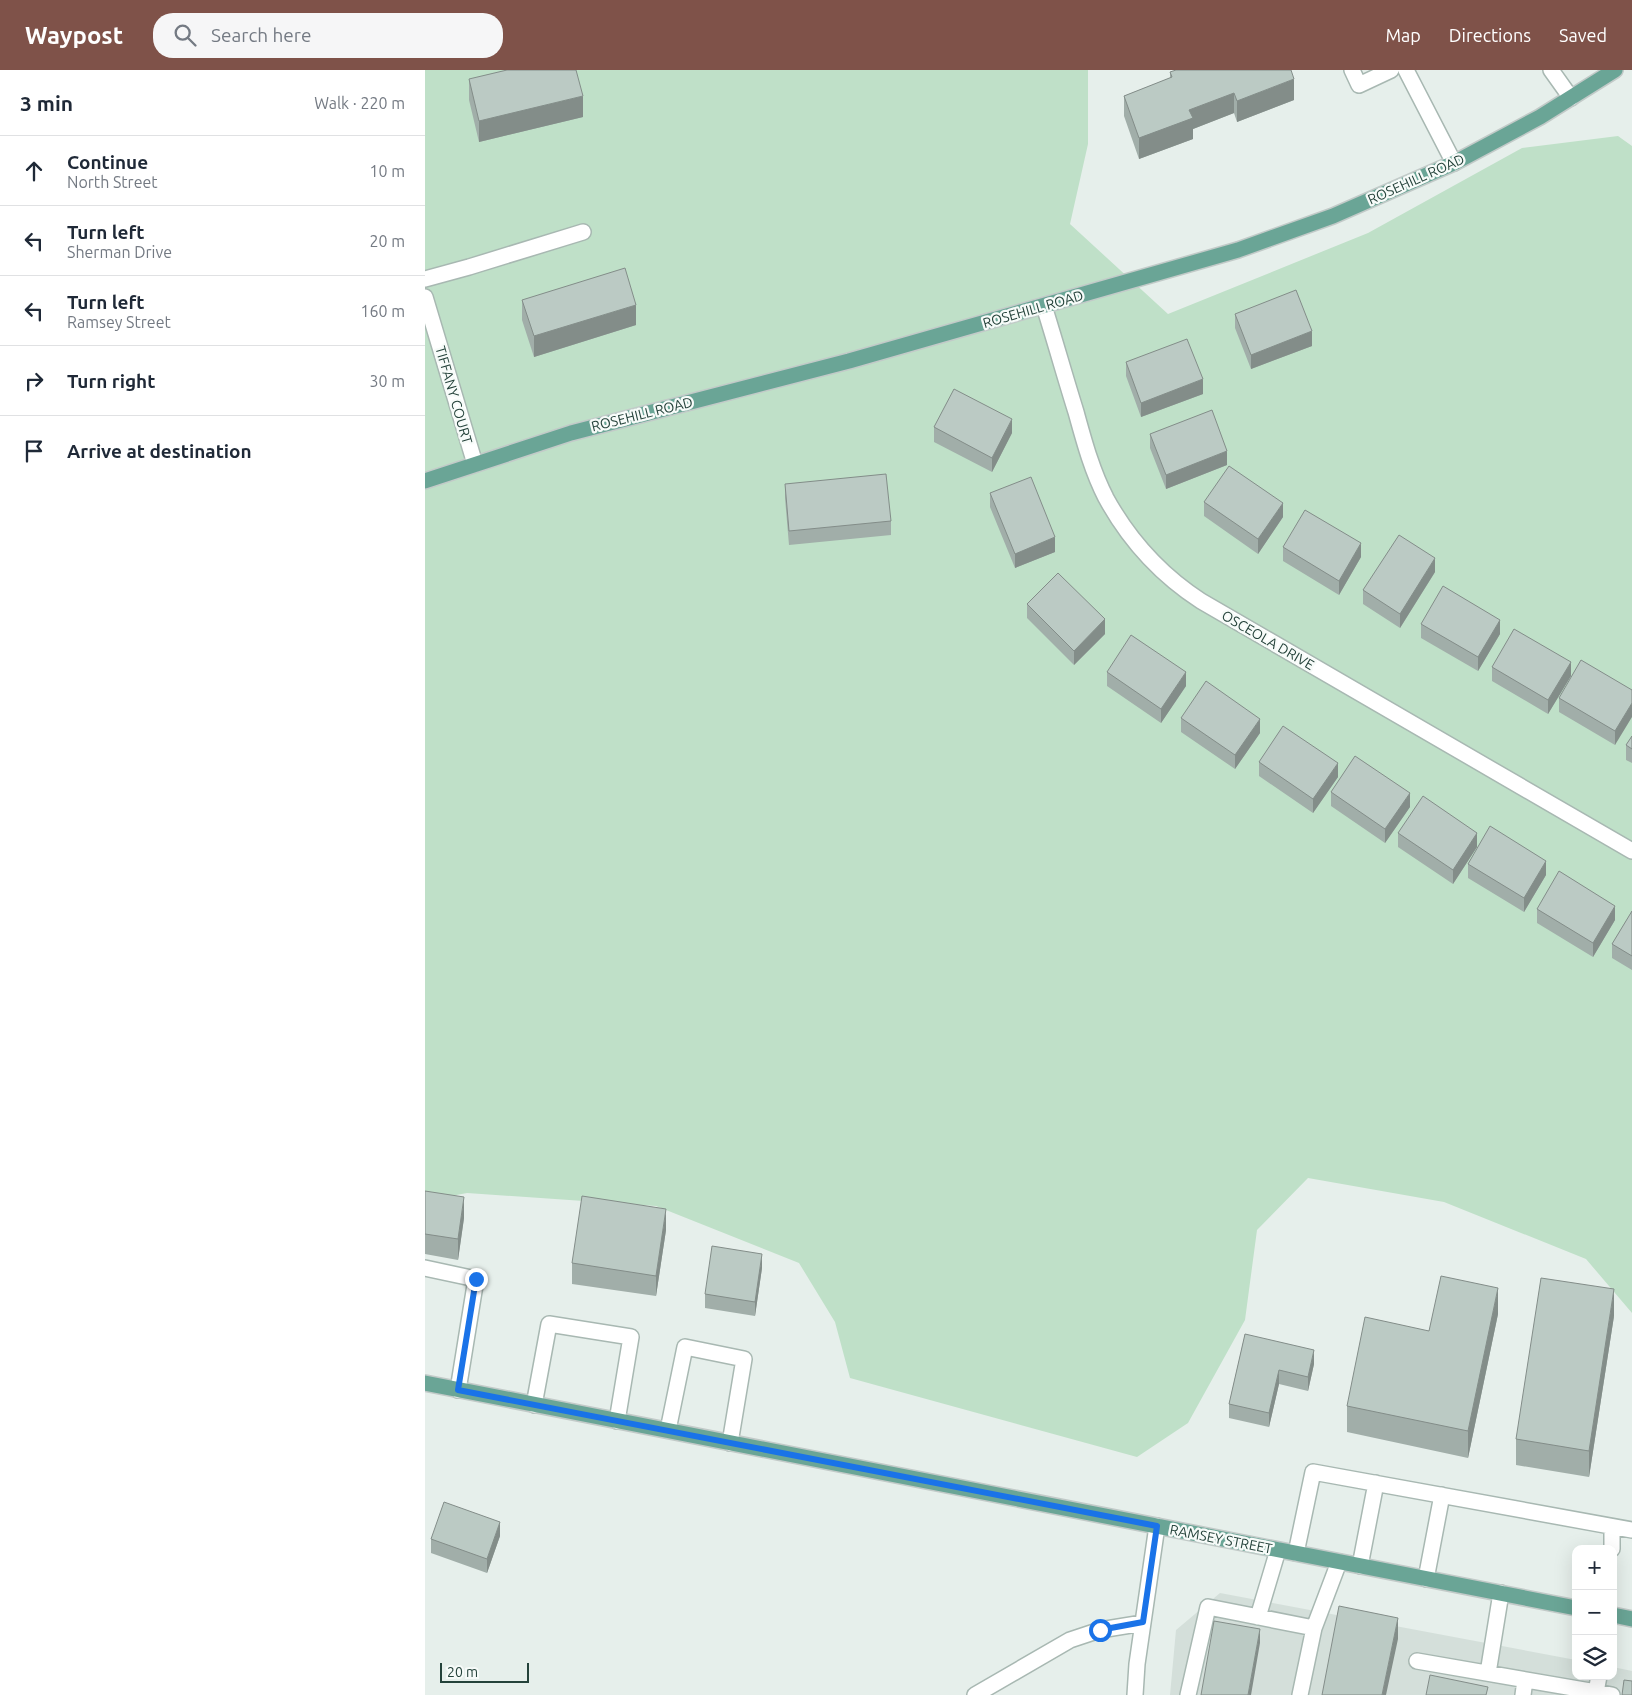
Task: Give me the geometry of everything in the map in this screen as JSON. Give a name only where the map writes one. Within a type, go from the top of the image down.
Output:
[{"type":"main road","name":"ROSEHILL ROAD","points":[[425,481],[571,432],[849,362],[1247,247],[1333,216],[1454,163],[1540,117],[1615,70]]},
{"type":"main road","name":"RAMSEY STREET","points":[[425,1383],[1572,1607]]},
{"type":"main road","points":[[1617,1616],[1632,1619]]},
{"type":"street","points":[[1352,70],[1359,85],[1391,70]]},
{"type":"street","points":[[1406,70],[1454,163]]},
{"type":"street","points":[[1551,70],[1571,98]]},
{"type":"street","points":[[425,279],[583,232]]},
{"type":"street","name":"TIFFANY COURT","points":[[425,300],[475,464]]},
{"type":"street","name":"OSCEOLA DRIVE","points":[[1044,306],[1090,461],[1106,498],[1128,532],[1153,563],[1184,590],[1201,601],[1632,851]]},
{"type":"street","points":[[425,1268],[476,1279],[458,1390]]},
{"type":"street","points":[[534,1405],[549,1324],[631,1337],[617,1421]]},
{"type":"street","points":[[668,1430],[685,1347],[736,1357],[744,1359],[730,1443]]},
{"type":"street","points":[[1296,1553],[1313,1472],[1632,1530]]},
{"type":"street","points":[[1360,1566],[1376,1483]]},
{"type":"street","points":[[1426,1579],[1442,1496]]},
{"type":"street","points":[[1135,1695],[1137,1664],[1157,1526]]},
{"type":"street","points":[[1612,1527],[1612,1545]]},
{"type":"street","points":[[1258,1617],[1278,1550]]},
{"type":"street","points":[[1300,1695],[1314,1628],[1339,1562]]},
{"type":"street","points":[[1488,1673],[1501,1593]]},
{"type":"street","points":[[1187,1695],[1208,1607],[1314,1628]]},
{"type":"street","points":[[975,1695],[1070,1640],[1100,1630],[1143,1622]]},
{"type":"street","points":[[1417,1661],[1488,1673],[1524,1688],[1612,1695]]},
{"type":"street","points":[[1595,1693],[1598,1680]]},
{"type":"shaded area","points":[[1220,1593],[1572,1659],[1572,1680],[1617,1680],[1617,1668],[1632,1671],[1632,1695],[1170,1695],[1176,1630]]},
{"type":"green space","points":[[425,70],[1088,70],[1088,144],[1070,224],[1168,314],[1368,233],[1522,148],[1618,136],[1632,146],[1632,1313],[1586,1259],[1444,1202],[1308,1178],[1257,1230],[1245,1320],[1188,1423],[1137,1457],[850,1378],[835,1322],[799,1263],[656,1206],[467,1193],[425,1201]]},
{"type":"building","points":[[507,70],[576,70],[583,96],[479,121],[469,79]]},
{"type":"building","points":[[1176,70],[1291,70],[1294,79],[1237,101],[1234,93],[1189,110],[1193,118],[1139,138],[1124,96],[1172,77],[1170,72]]},
{"type":"building","points":[[625,268],[636,305],[534,336],[522,300]]},
{"type":"building","points":[[1296,290],[1312,331],[1251,355],[1235,314]]},
{"type":"building","points":[[1187,339],[1203,379],[1141,403],[1126,362]]},
{"type":"building","points":[[954,389],[1012,419],[992,458],[934,427]]},
{"type":"building","points":[[1212,410],[1227,451],[1166,475],[1150,434]]},
{"type":"building","points":[[1229,466],[1283,503],[1258,539],[1204,502]]},
{"type":"building","points":[[886,474],[891,521],[789,531],[785,484]]},
{"type":"building","points":[[1031,477],[1055,537],[1015,554],[990,493]]},
{"type":"building","points":[[1305,510],[1361,543],[1339,581],[1283,547]]},
{"type":"building","points":[[1399,535],[1435,558],[1400,614],[1363,590]]},
{"type":"building","points":[[1058,573],[1105,619],[1074,651],[1027,604]]},
{"type":"building","points":[[1443,586],[1500,620],[1478,657],[1421,624]]},
{"type":"building","points":[[1514,629],[1571,662],[1548,700],[1492,667]]},
{"type":"building","points":[[1131,635],[1186,672],[1161,709],[1107,672]]},
{"type":"building","points":[[1581,660],[1632,690],[1632,703],[1615,731],[1559,698]]},
{"type":"building","points":[[1206,681],[1260,719],[1235,755],[1181,718]]},
{"type":"building","points":[[1283,726],[1338,763],[1313,799],[1259,762]]},
{"type":"building","points":[[1632,736],[1632,749],[1626,745]]},
{"type":"building","points":[[1355,756],[1410,793],[1385,829],[1331,792]]},
{"type":"building","points":[[1423,796],[1477,833],[1453,870],[1398,833]]},
{"type":"building","points":[[1490,826],[1546,861],[1524,898],[1468,864]]},
{"type":"building","points":[[1559,871],[1615,906],[1593,943],[1537,909]]},
{"type":"building","points":[[1632,911],[1632,956],[1612,944]]},
{"type":"building","points":[[425,1191],[464,1197],[458,1239],[425,1234]]},
{"type":"building","points":[[582,1196],[666,1209],[656,1276],[572,1263]]},
{"type":"building","points":[[712,1246],[762,1254],[755,1302],[705,1294]]},
{"type":"building","points":[[1441,1276],[1498,1288],[1468,1431],[1347,1406],[1365,1317],[1429,1331]]},
{"type":"building","points":[[1541,1278],[1614,1289],[1589,1451],[1516,1439]]},
{"type":"building","points":[[1245,1334],[1314,1350],[1308,1377],[1279,1370],[1269,1413],[1229,1404]]},
{"type":"building","points":[[444,1502],[500,1522],[487,1559],[431,1539]]},
{"type":"building","points":[[1339,1606],[1398,1618],[1382,1695],[1322,1695]]},
{"type":"building","points":[[1214,1621],[1260,1629],[1248,1695],[1201,1695]]},
{"type":"building","points":[[1430,1675],[1488,1687],[1486,1695],[1426,1695]]},
{"type":"building","points":[[1624,1680],[1632,1681],[1632,1695],[1622,1695]]},
{"type":"route","points":[[476,1279],[458,1390],[1157,1526],[1143,1622],[1100,1630]]}]
